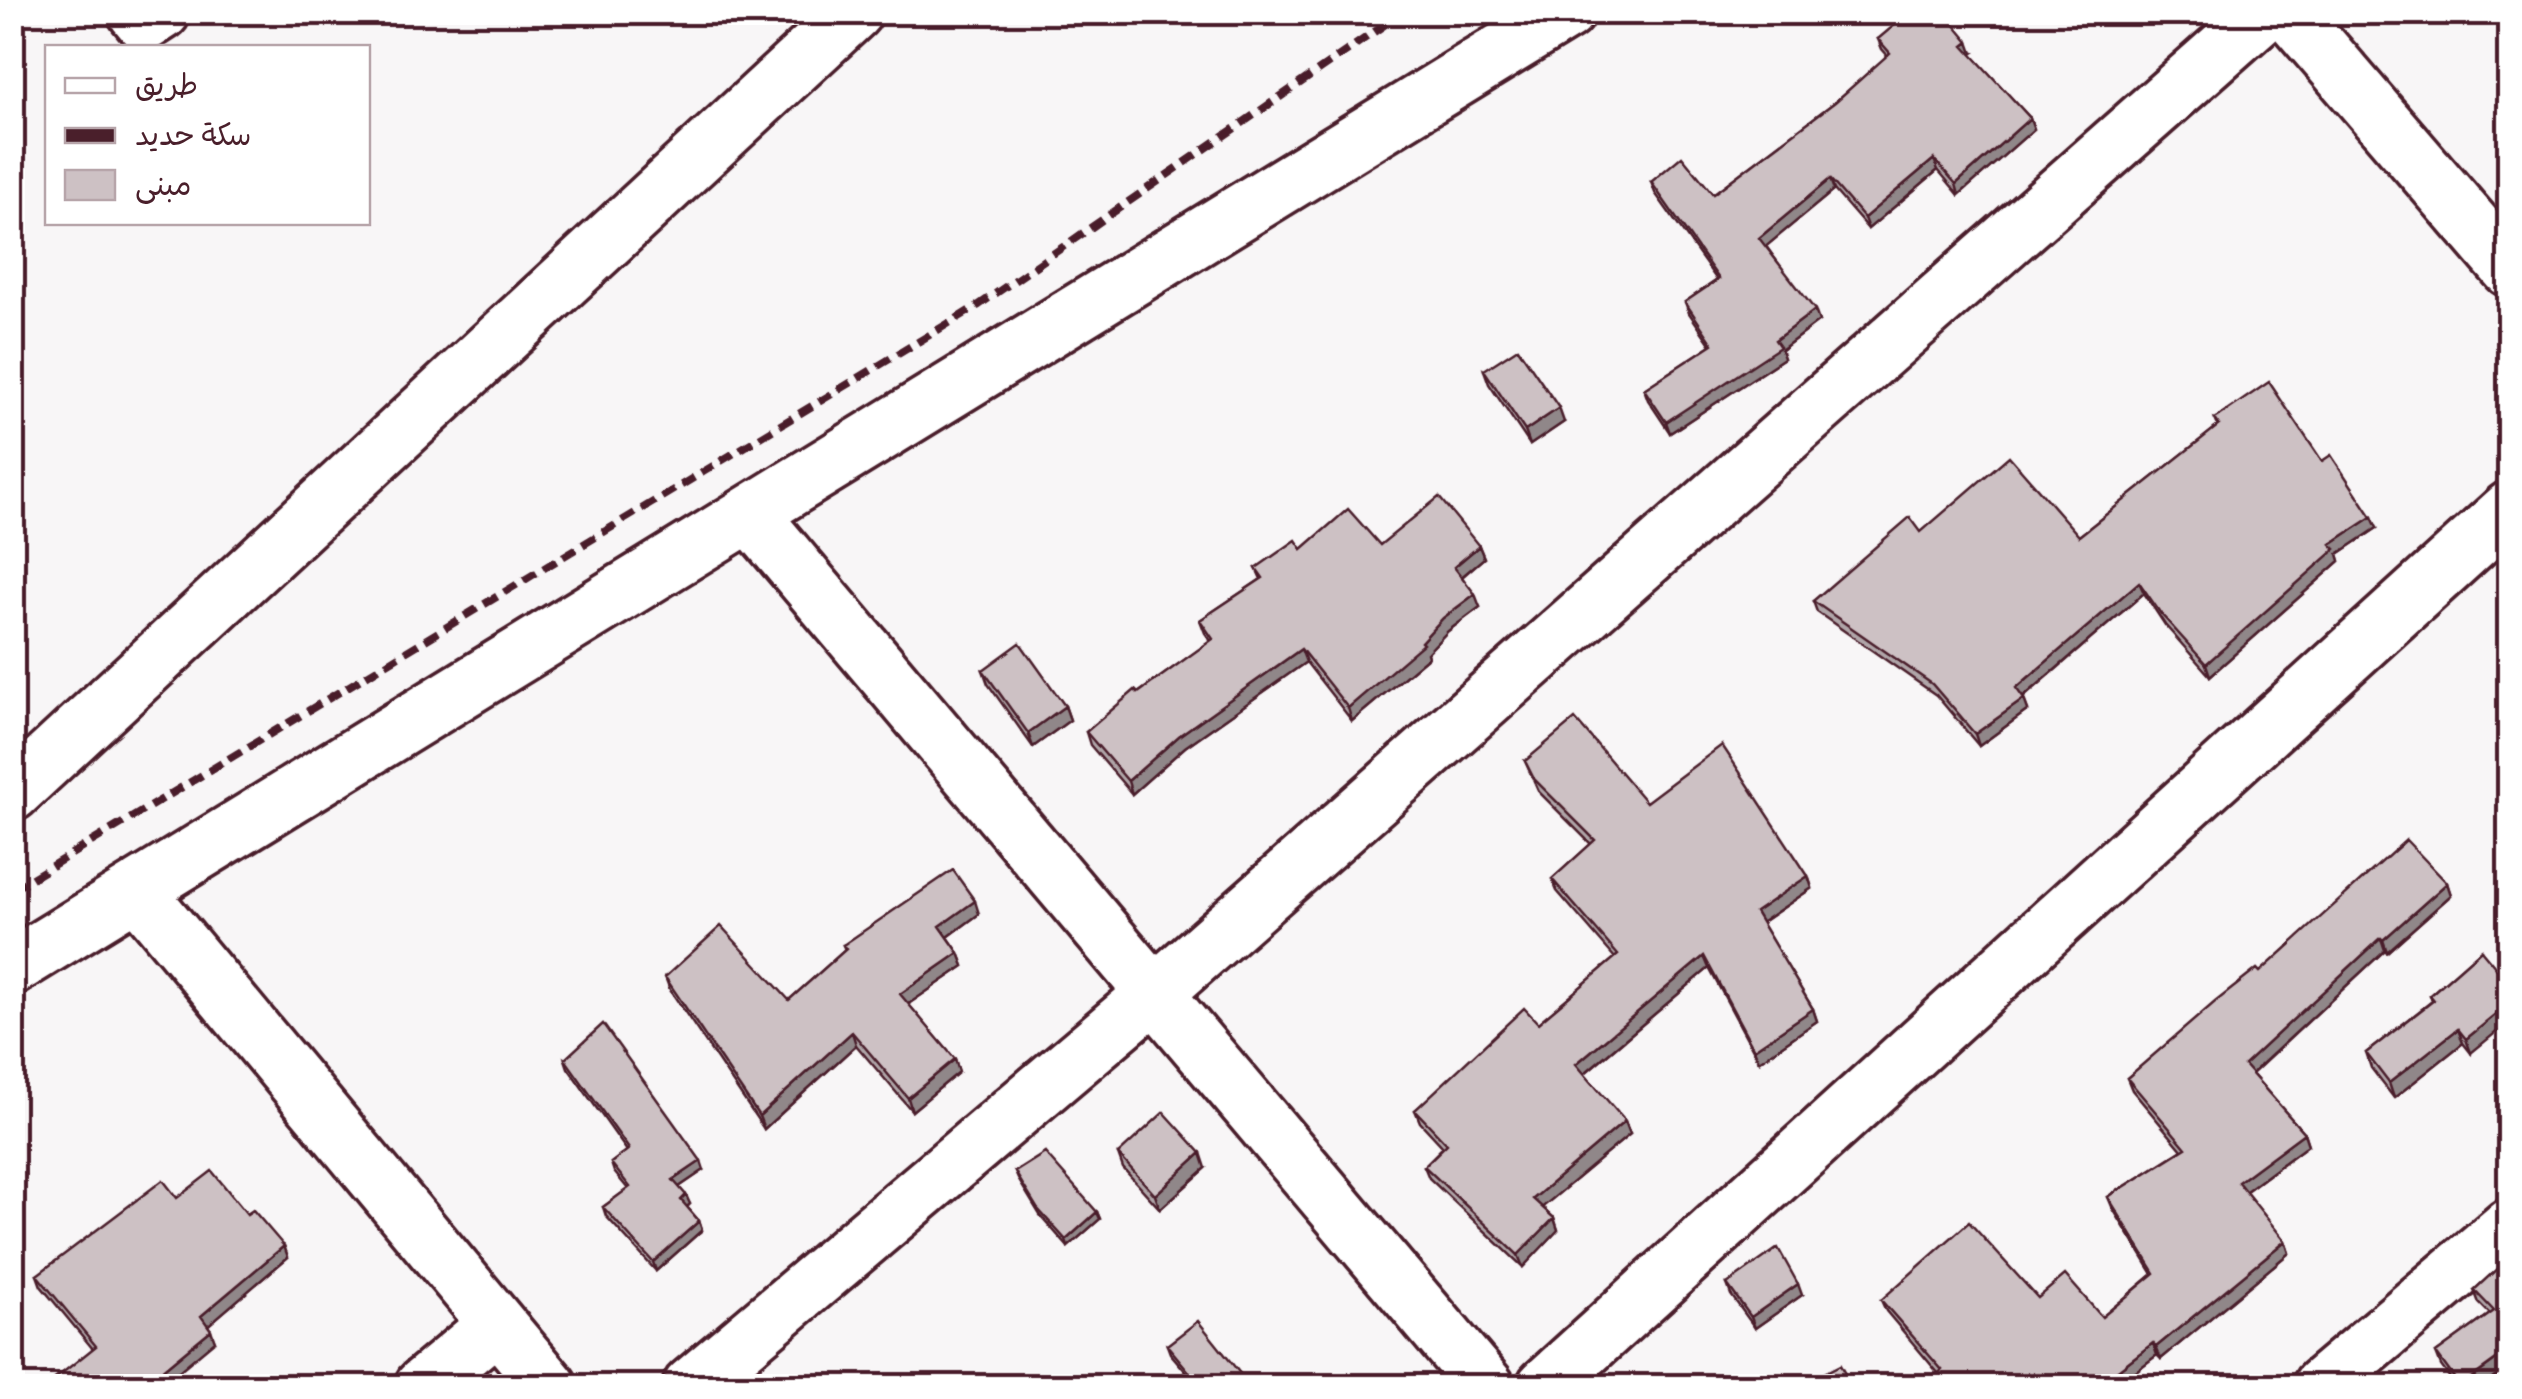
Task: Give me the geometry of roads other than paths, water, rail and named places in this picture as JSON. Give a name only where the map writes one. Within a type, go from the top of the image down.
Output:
[{"type":"street","points":[[136,12],[146,23],[162,12]]},
{"type":"street","points":[[12,793],[854,12]]},
{"type":"street","points":[[12,967],[1566,12]]},
{"type":"street","points":[[691,1386],[1154,994],[2264,12]]},
{"type":"street","points":[[2289,12],[2510,270]]},
{"type":"street","points":[[1546,1386],[2510,508]]},
{"type":"street","points":[[750,514],[1486,1386]]},
{"type":"street","points":[[136,891],[549,1386]]},
{"type":"street","points":[[2321,1386],[2510,1226]]},
{"type":"street","points":[[423,1386],[497,1324]]},
{"type":"railway","points":[[12,890],[979,305],[1403,12]]}]
